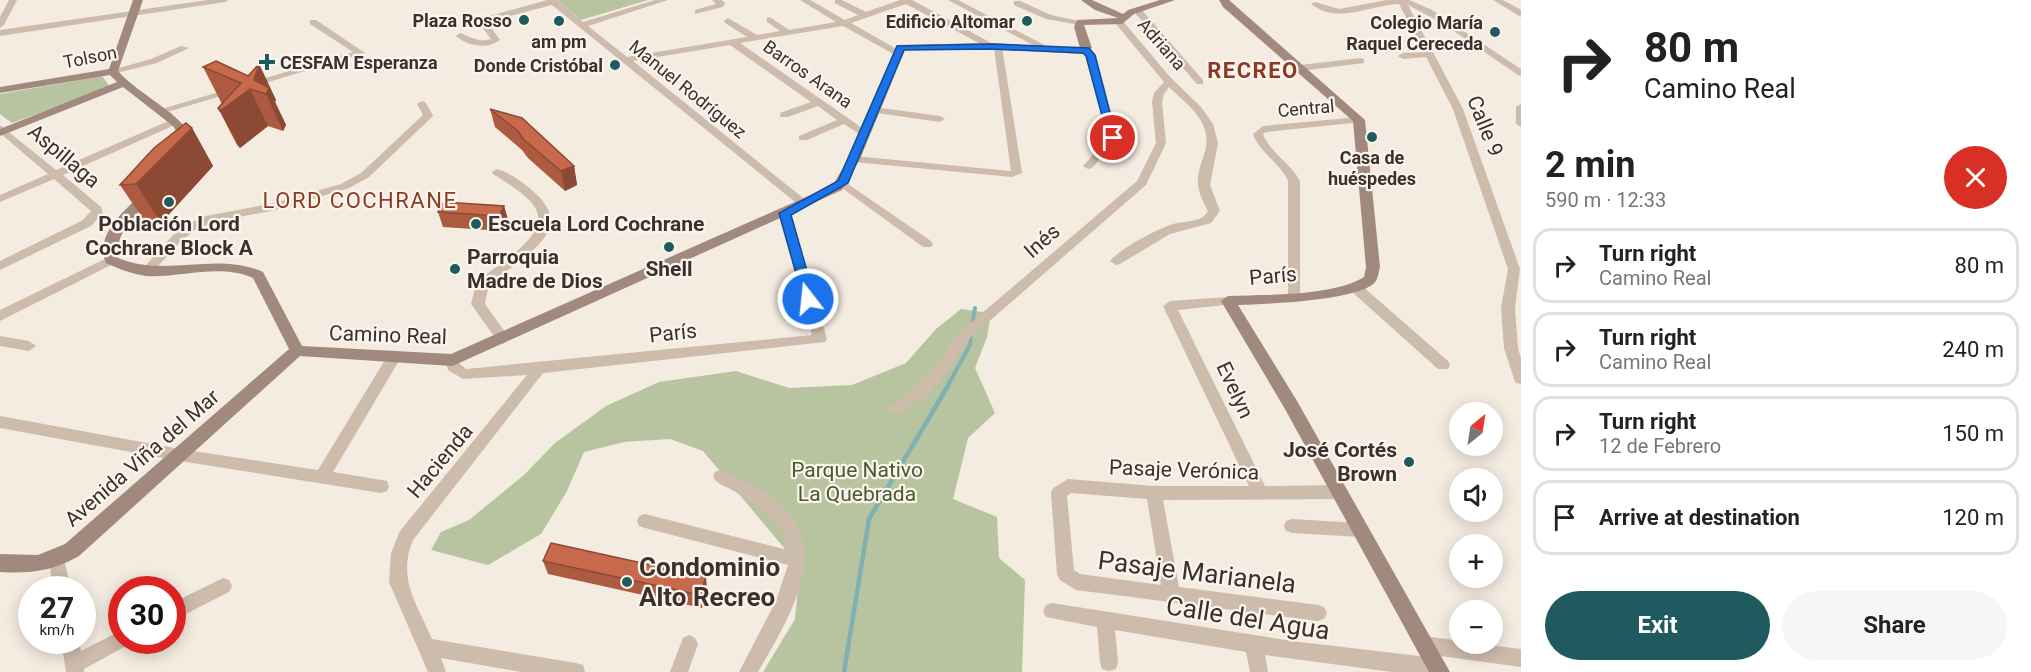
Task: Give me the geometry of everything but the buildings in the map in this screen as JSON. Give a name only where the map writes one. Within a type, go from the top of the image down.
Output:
[{"type":"street","points":[[0,25],[13,0]]},
{"type":"street","points":[[138,0],[113,71],[124,83],[188,135],[190,145],[183,158]]},
{"type":"street","points":[[0,33],[225,0]]},
{"type":"street","points":[[581,25],[664,0]]},
{"type":"street","points":[[698,12],[720,5],[721,3],[716,0]]},
{"type":"street","points":[[804,0],[897,53]]},
{"type":"street","points":[[625,60],[844,23],[906,0],[994,47]]},
{"type":"street","points":[[952,0],[1054,53]]},
{"type":"street","points":[[1086,0],[1122,19]]},
{"type":"street","points":[[1017,3],[1049,17],[1080,22],[1122,19],[1150,3],[1170,0]]},
{"type":"street","points":[[1224,0],[1226,5],[1359,120],[1372,274],[1367,282],[1356,288],[1443,365]]},
{"type":"street","points":[[1315,4],[1334,13],[1391,1],[1402,0],[1416,4],[1521,73]]},
{"type":"street","name":"Calle 9","points":[[1402,0],[1462,120],[1517,269],[1508,308],[1511,348],[1521,379]]},
{"type":"street","points":[[1497,0],[1521,14]]},
{"type":"street","points":[[459,36],[476,43],[493,42],[496,40],[482,21],[552,1]]},
{"type":"street","name":"Manuel Rodríguez","points":[[552,1],[804,204]]},
{"type":"street","points":[[838,1],[864,15]]},
{"type":"street","points":[[1137,10],[1200,82]]},
{"type":"street","name":"Adriana","points":[[1116,261],[1174,227],[1206,222],[1212,218],[1214,211],[1204,196],[1202,182],[1213,146],[1211,133],[1197,109],[1169,82],[1122,19]]},
{"type":"street","points":[[770,20],[788,33]]},
{"type":"street","points":[[728,21],[755,38]]},
{"type":"street","points":[[160,111],[360,53],[313,22]]},
{"type":"street","points":[[1080,22],[1086,50],[1091,55],[1113,138],[1089,166]]},
{"type":"street","name":"Barros Arana","points":[[732,42],[864,134]]},
{"type":"street","points":[[927,244],[842,183],[897,53],[904,46],[994,47],[1054,53],[1086,50]]},
{"type":"street","points":[[854,159],[1017,173],[994,47]]},
{"type":"street","name":"Tolson","points":[[0,90],[113,71],[154,61],[184,48]]},
{"type":"street","points":[[1403,56],[1429,54]]},
{"type":"street","points":[[1300,68],[1361,61]]},
{"type":"street","name":"Inés","points":[[895,410],[920,394],[946,366],[966,334],[1142,183],[1161,143],[1157,102],[1160,93],[1169,82]]},
{"type":"street","points":[[1,131],[124,83]]},
{"type":"street","points":[[784,115],[817,103]]},
{"type":"street","points":[[147,271],[176,239],[191,227],[210,219],[325,193],[365,175],[428,115],[422,104]]},
{"type":"street","points":[[1521,107],[1521,124]]},
{"type":"street","points":[[874,110],[940,119]]},
{"type":"street","name":"Central","points":[[1294,297],[1294,181],[1288,169],[1262,142],[1258,134],[1263,129],[1359,120]]},
{"type":"street","points":[[803,138],[843,121]]},
{"type":"street","points":[[0,199],[173,122]]},
{"type":"street","name":"Aspillaga","points":[[0,266],[87,224],[96,216],[97,210],[57,174],[1,131]]},
{"type":"street","points":[[497,172],[534,195],[546,216],[545,227],[540,239],[483,285],[480,291],[478,304],[503,339]]},
{"type":"street","name":"Camino Real","points":[[297,350],[308,353],[393,359],[452,360],[785,213],[842,183]]},
{"type":"street","points":[[111,260],[108,248],[112,234],[156,187]]},
{"type":"street","name":"París","points":[[531,369],[819,339],[785,213]]},
{"type":"street","points":[[0,316],[111,260],[133,269],[147,271],[233,268],[249,270],[258,275],[297,350]]},
{"type":"street","name":"París","points":[[1170,306],[1294,297],[1356,288]]},
{"type":"street","points":[[1228,301],[1291,405],[1438,669]]},
{"type":"street","name":"Evelyn","points":[[1170,306],[1261,494]]},
{"type":"street","points":[[0,342],[29,346]]},
{"type":"street","name":"Avenida Viña del Mar","points":[[0,563],[30,565],[57,560],[89,536],[297,350]]},
{"type":"street","points":[[322,476],[393,359]]},
{"type":"street","points":[[452,360],[453,366],[463,374],[531,369]]},
{"type":"street","name":"Hacienda","points":[[437,672],[398,582],[398,562],[402,545],[406,536],[438,495],[534,379],[536,373],[531,369]]},
{"type":"street","points":[[0,422],[180,455],[381,486]]},
{"type":"street","points":[[721,477],[746,488],[782,518],[792,537],[797,560],[766,640],[748,672]]},
{"type":"street","name":"Pasaje Verónica","points":[[1070,578],[1065,569],[1059,493],[1063,487],[1154,493],[1339,492]]},
{"type":"street","points":[[1154,493],[1171,593]]},
{"type":"street","points":[[645,521],[797,560]]},
{"type":"street","points":[[1292,526],[1360,530]]},
{"type":"street","points":[[57,560],[60,576]]},
{"type":"street","name":"Pasaje Marianela","points":[[1070,578],[1082,583],[1318,613]]},
{"type":"street","points":[[186,606],[223,586]]},
{"type":"street","name":"Calle del Agua","points":[[1052,611],[1254,646],[1438,669]]},
{"type":"street","points":[[1105,620],[1109,662]]},
{"type":"street","points":[[679,672],[689,644]]},
{"type":"street","points":[[1425,645],[1521,658]]},
{"type":"street","points":[[1254,646],[1259,672]]},
{"type":"street","points":[[426,647],[576,672]]},
{"type":"street","points":[[75,668],[108,648]]},
{"type":"green space","points":[[557,0],[648,0],[581,20]]},
{"type":"green space","points":[[102,76],[110,87],[12,123],[0,114],[0,94]]},
{"type":"green space","name":"Parque Nativo La Quebrada","points":[[961,309],[991,313],[987,337],[975,368],[995,413],[968,438],[953,499],[997,517],[999,558],[1025,580],[1022,672],[763,672],[795,619],[800,567],[703,451],[670,439],[624,442],[584,452],[567,491],[541,534],[488,565],[431,550],[441,532],[469,520],[524,475],[555,443],[606,406],[659,382],[736,371],[789,388],[852,385],[906,363],[936,329]]},
{"type":"waterway","points":[[972,326],[975,308]]},
{"type":"waterway","points":[[948,385],[970,345],[971,333]]},
{"type":"waterway","points":[[844,672],[869,519],[949,384]]},
{"type":"place","name":"Plaza Rosso","points":[[524,20]]},
{"type":"place","name":"am pm","points":[[559,21]]},
{"type":"place","name":"Edificio Altomar","points":[[1027,21]]},
{"type":"place","name":"Colegio María Raquel Cereceda","points":[[1495,32]]},
{"type":"place","name":"CESFAM Esperanza","points":[[267,62]]},
{"type":"place","name":"Donde Cristóbal","points":[[615,65]]},
{"type":"place","name":"Casa de huéspedes","points":[[1372,137]]},
{"type":"place","name":"Población Lord Cochrane Block A","points":[[169,202]]},
{"type":"place","name":"Escuela Lord Cochrane","points":[[476,224]]},
{"type":"place","name":"Shell","points":[[669,247]]},
{"type":"place","name":"Parroquia Madre de Dios","points":[[455,269]]},
{"type":"place","name":"José Cortés Brown","points":[[1409,462]]},
{"type":"place","name":"Condominio Alto Recreo","points":[[627,582]]},
{"type":"district","name":"RECREO","points":[[1253,70]]},
{"type":"district","name":"LORD COCHRANE","points":[[360,200]]},
{"type":"route","points":[[808,299],[785,213],[832,191],[842,183],[898,50],[904,46],[991,46],[1086,50],[1091,55],[1113,138]]}]
